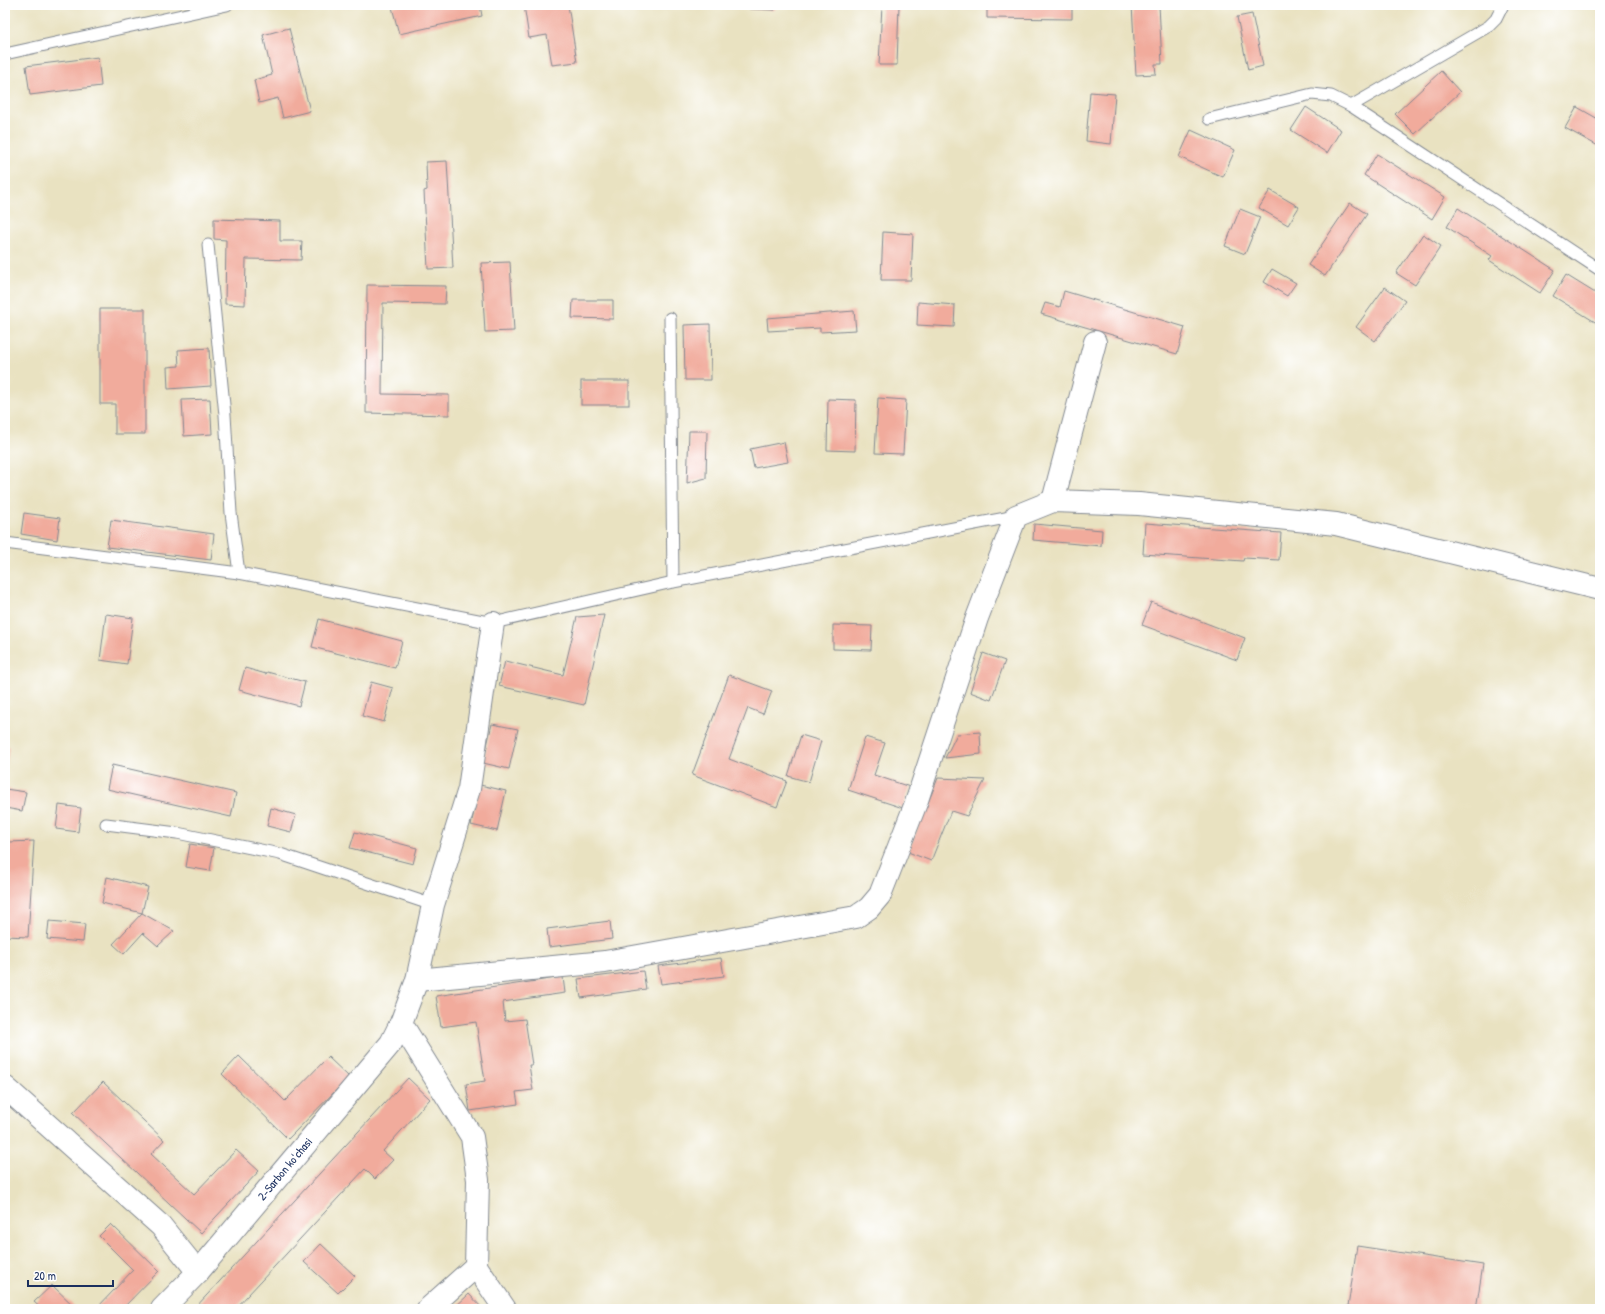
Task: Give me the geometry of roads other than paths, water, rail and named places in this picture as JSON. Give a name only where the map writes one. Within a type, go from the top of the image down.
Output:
[{"type":"street","points":[[1053,501],[1095,342]]},
{"type":"street","points":[[417,980],[605,962],[856,917],[869,908],[880,895],[916,802],[977,618],[1016,516],[1053,501],[1139,504],[1336,524],[1600,589]]},
{"type":"street","name":"2-Sarbon koʻchasi","points":[[162,1309],[198,1272],[391,1043],[401,1023],[417,980],[433,905],[469,790],[493,624]]},
{"type":"street","points":[[401,1023],[472,1137],[478,1180],[476,1266],[505,1309]]},
{"type":"street","points":[[5,1087],[162,1226],[198,1272]]},
{"type":"street","points":[[428,1309],[476,1266]]},
{"type":"lane","points":[[5,54],[228,5]]},
{"type":"lane","points":[[1351,106],[1489,26],[1496,19],[1503,5]]},
{"type":"lane","points":[[1209,119],[1312,94],[1331,96],[1351,106],[1600,270]]},
{"type":"lane","points":[[208,245],[225,415],[231,512],[239,573]]},
{"type":"lane","points":[[670,318],[673,582]]},
{"type":"lane","points":[[5,543],[239,573],[493,624],[673,582],[1016,516]]},
{"type":"lane","points":[[106,824],[177,833],[280,854],[433,905]]}]
